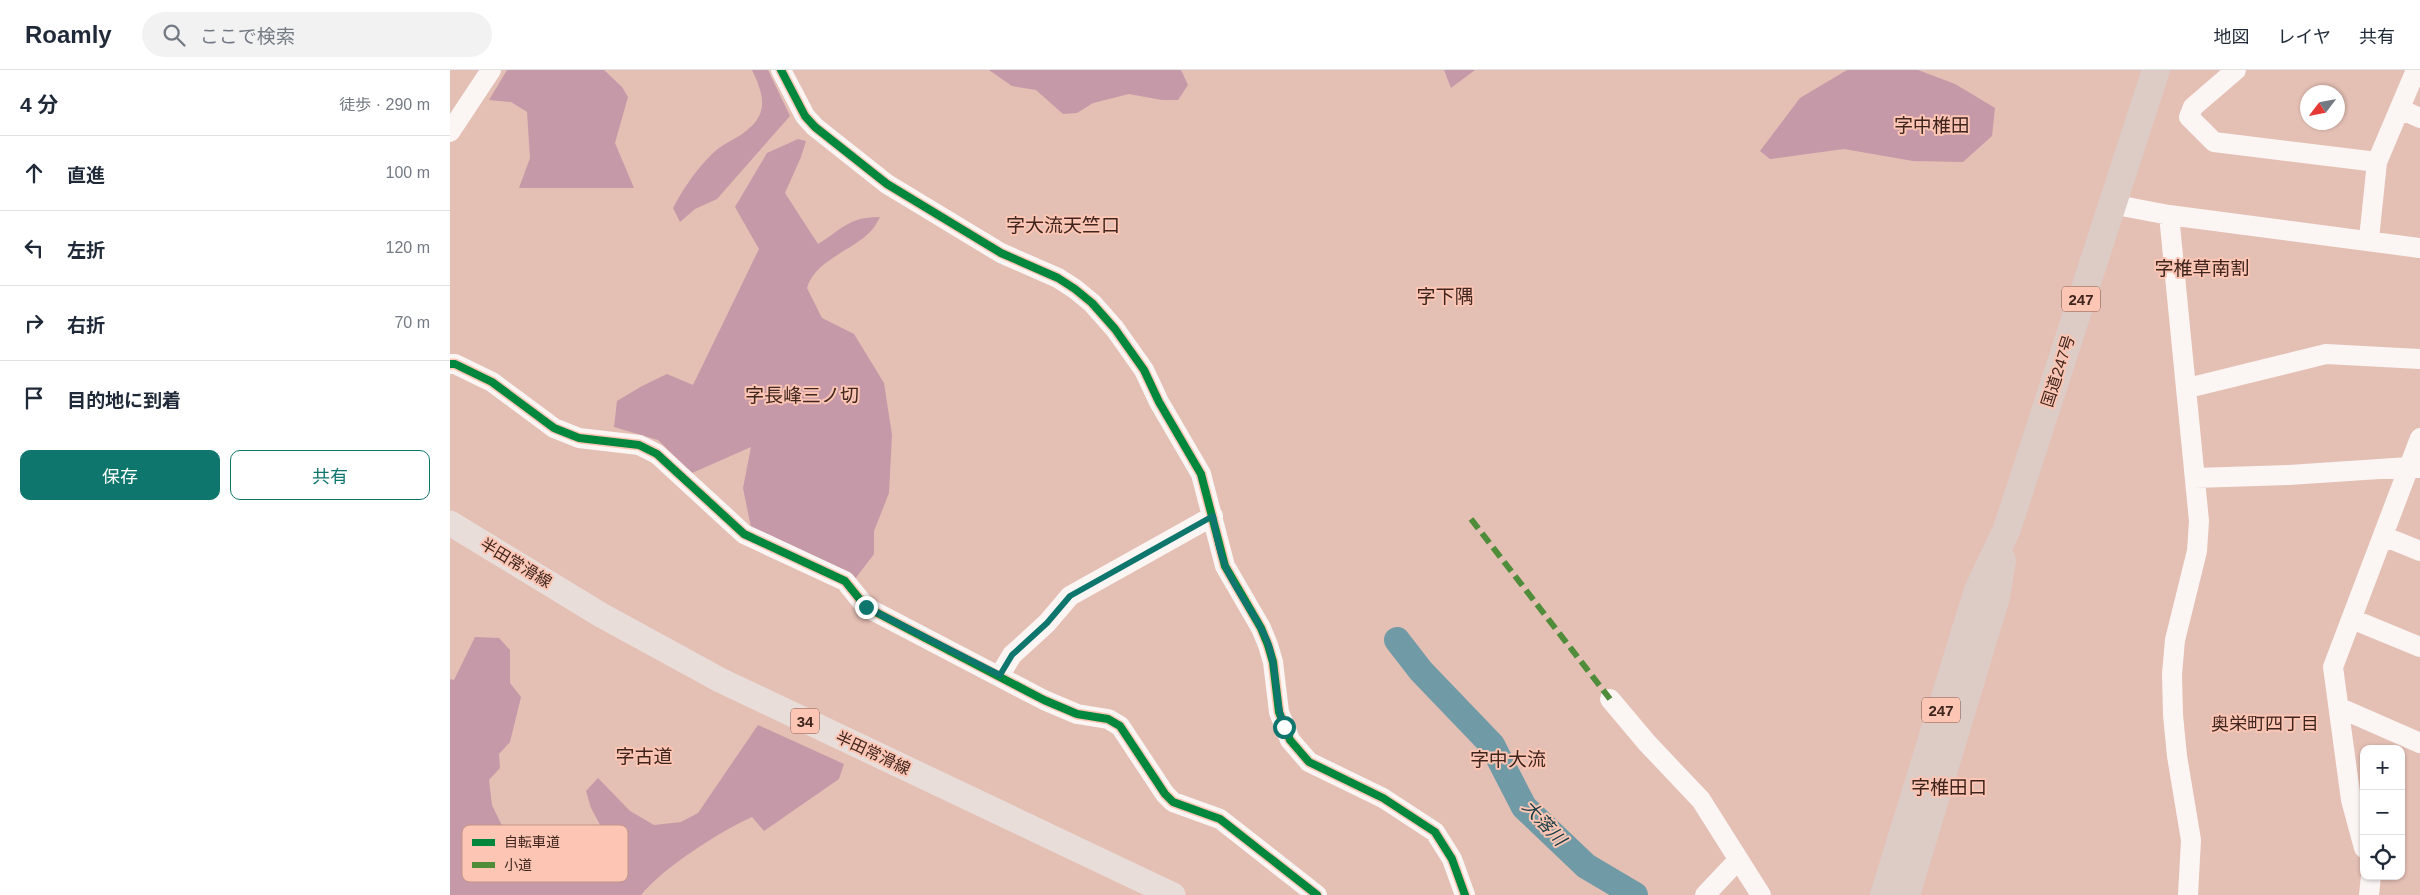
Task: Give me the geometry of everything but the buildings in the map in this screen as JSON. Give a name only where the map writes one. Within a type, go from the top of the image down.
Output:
[{"type":"highway","name":"国道247号","points":[[1906,895],[1996,597],[2008,529],[2111,204],[2156,70]]},
{"type":"highway","name":"国道247号","points":[[1884,895],[1978,590],[2008,529]]},
{"type":"main road","name":"半田常滑線","points":[[450,523],[601,615],[720,680],[1173,895]]},
{"type":"street","points":[[450,132],[491,70]]},
{"type":"street","points":[[781,70],[805,116],[815,127],[887,184],[1001,253],[1058,278],[1092,303],[1131,349],[1144,370],[1159,402],[1197,465],[1213,516],[1225,566],[1261,628],[1268,645],[1273,662],[1279,712],[1290,740],[1309,762],[1383,798],[1435,832],[1444,843],[1452,859],[1465,895]]},
{"type":"street","points":[[2236,70],[2193,107],[2189,117],[2214,142],[2377,162]]},
{"type":"street","points":[[2369,239],[2377,162],[2416,70]]},
{"type":"street","points":[[2400,109],[2420,118]]},
{"type":"street","points":[[2111,204],[2169,215],[2369,239],[2420,248]]},
{"type":"street","points":[[2169,215],[2188,388],[2199,535],[2175,640],[2172,674],[2177,756],[2191,840],[2188,895]]},
{"type":"street","points":[[2188,388],[2326,354],[2420,359]]},
{"type":"street","points":[[450,364],[455,364],[492,382],[554,428],[579,438],[639,445],[657,454],[744,534],[845,581],[866,607],[1000,675],[1044,700],[1077,714],[1108,719],[1120,726],[1165,794],[1173,802],[1220,819],[1317,895]]},
{"type":"street","points":[[2360,835],[2351,800],[2333,667],[2382,536],[2414,467],[2420,438]]},
{"type":"street","points":[[2195,478],[2289,475],[2414,467]]},
{"type":"street","points":[[1000,675],[1012,655],[1047,623],[1070,596],[1213,516]]},
{"type":"street","points":[[2382,536],[2420,551]]},
{"type":"street","points":[[2352,619],[2420,647]]},
{"type":"street","points":[[1610,699],[1647,743],[1700,800],[1761,895]]},
{"type":"street","points":[[2340,708],[2420,743]]},
{"type":"street","points":[[1705,895],[1738,860]]},
{"type":"street","points":[[2369,895],[2371,880]]},
{"type":"shaded area","points":[[507,70],[604,70],[622,87],[628,97],[615,143],[634,188],[519,188],[530,158],[527,112],[511,102],[489,100]]},
{"type":"shaded area","points":[[752,70],[768,70],[790,116],[717,199],[695,209],[680,222],[673,208],[695,173],[715,151],[746,131],[759,117],[762,102],[761,95]]},
{"type":"shaded area","points":[[989,70],[1181,70],[1188,85],[1178,100],[1162,100],[1129,94],[1093,103],[1077,113],[1063,114],[1036,90],[1012,86]]},
{"type":"shaded area","points":[[1444,70],[1475,70],[1451,88]]},
{"type":"shaded area","points":[[1847,70],[1918,70],[1955,84],[1995,108],[1992,136],[1963,162],[1913,161],[1844,149],[1770,159],[1760,151],[1800,98]]},
{"type":"shaded area","points":[[798,139],[806,141],[785,193],[818,244],[846,225],[860,219],[880,217],[863,238],[818,270],[811,278],[807,288],[822,318],[854,334],[884,383],[892,435],[889,493],[874,531],[874,554],[855,579],[752,532],[743,488],[751,447],[692,473],[658,440],[614,427],[617,401],[642,386],[667,374],[693,385],[759,249],[735,207],[767,153]]},
{"type":"shaded area","points":[[475,637],[499,638],[510,650],[510,683],[521,697],[510,742],[499,754],[500,768],[489,780],[492,805],[502,825],[462,825],[462,882],[628,882],[628,825],[600,825],[591,808],[586,791],[598,778],[630,811],[654,825],[681,822],[698,813],[758,725],[844,764],[839,779],[764,831],[752,817],[693,851],[663,873],[641,895],[450,895],[450,679],[454,680]]},
{"type":"waterway","name":"大落川","points":[[1397,640],[1421,671],[1492,745],[1524,807],[1586,866],[1635,895]]},
{"type":"marked path","points":[[1471,519],[1610,699]]},
{"type":"cycle path","points":[[781,70],[805,116],[815,127],[887,184],[1001,253],[1058,278],[1092,303],[1115,329],[1144,370],[1159,402],[1201,474],[1225,566],[1261,628],[1268,645],[1273,662],[1279,712],[1290,740],[1309,762],[1383,798],[1435,832],[1452,859],[1465,895]]},
{"type":"cycle path","points":[[450,364],[455,364],[492,382],[554,428],[579,438],[639,445],[657,454],[744,534],[845,581],[866,607],[1044,700],[1077,714],[1108,719],[1120,726],[1165,794],[1173,802],[1220,819],[1317,895]]},
{"type":"district","name":"字中椎田","points":[[1932,125]]},
{"type":"district","name":"字大流天竺口","points":[[1063,225]]},
{"type":"district","name":"字椎草南割","points":[[2202,268]]},
{"type":"district","name":"字下隅","points":[[1445,296]]},
{"type":"district","name":"字長峰三ノ切","points":[[802,395]]},
{"type":"district","name":"奥栄町四丁目","points":[[2265,724]]},
{"type":"district","name":"字古道","points":[[644,756]]},
{"type":"district","name":"字中大流","points":[[1508,759]]},
{"type":"district","name":"字椎田口","points":[[1949,787]]},
{"type":"route","points":[[866,607],[1000,675],[1012,655],[1047,623],[1070,596],[1213,516],[1220,552],[1225,566],[1261,628],[1268,645],[1273,662],[1279,712],[1284,727]]}]
